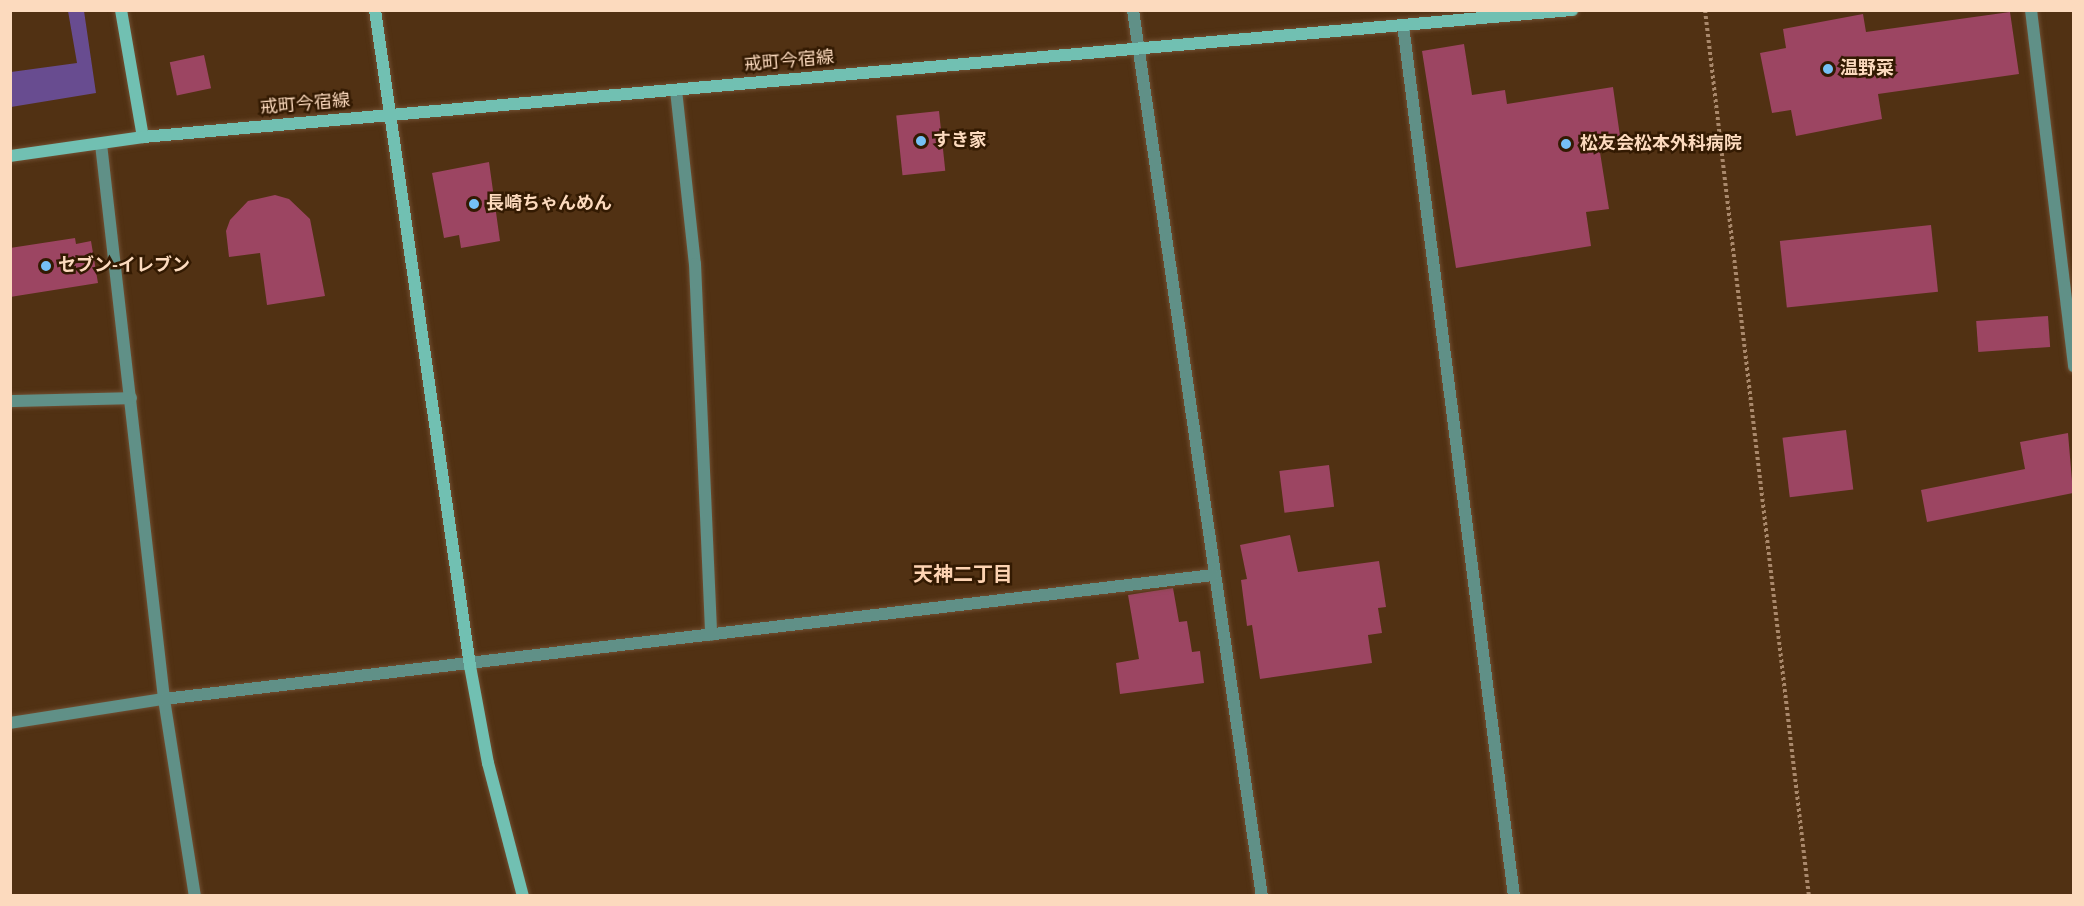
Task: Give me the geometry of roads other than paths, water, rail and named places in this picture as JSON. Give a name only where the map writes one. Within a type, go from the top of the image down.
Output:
[{"type":"street","points":[[121,10],[143,137]]},
{"type":"street","points":[[375,10],[387,116],[470,666],[488,763],[523,896]]},
{"type":"street","points":[[1133,10],[1213,575],[1262,896]]},
{"type":"street","name":"戒町今宿線","points":[[10,156],[143,137],[1572,10]]},
{"type":"street","points":[[2031,10],[2073,366]]},
{"type":"street","points":[[1403,25],[1514,896]]},
{"type":"street","points":[[675,90],[695,264],[711,634]]},
{"type":"street","points":[[101,144],[164,699],[195,896]]},
{"type":"street","points":[[10,402],[131,398]]},
{"type":"street","points":[[10,723],[164,699],[470,666],[711,634],[1213,575]]},
{"type":"place","name":"温野菜","points":[[1828,69]]},
{"type":"place","name":"すき家","points":[[921,141]]},
{"type":"place","name":"松友会松本外科病院","points":[[1566,144]]},
{"type":"place","name":"長崎ちゃんめん","points":[[474,204]]},
{"type":"place","name":"セブン-イレブン","points":[[46,266]]},
{"type":"district","name":"天神二丁目","points":[[963,575]]}]
